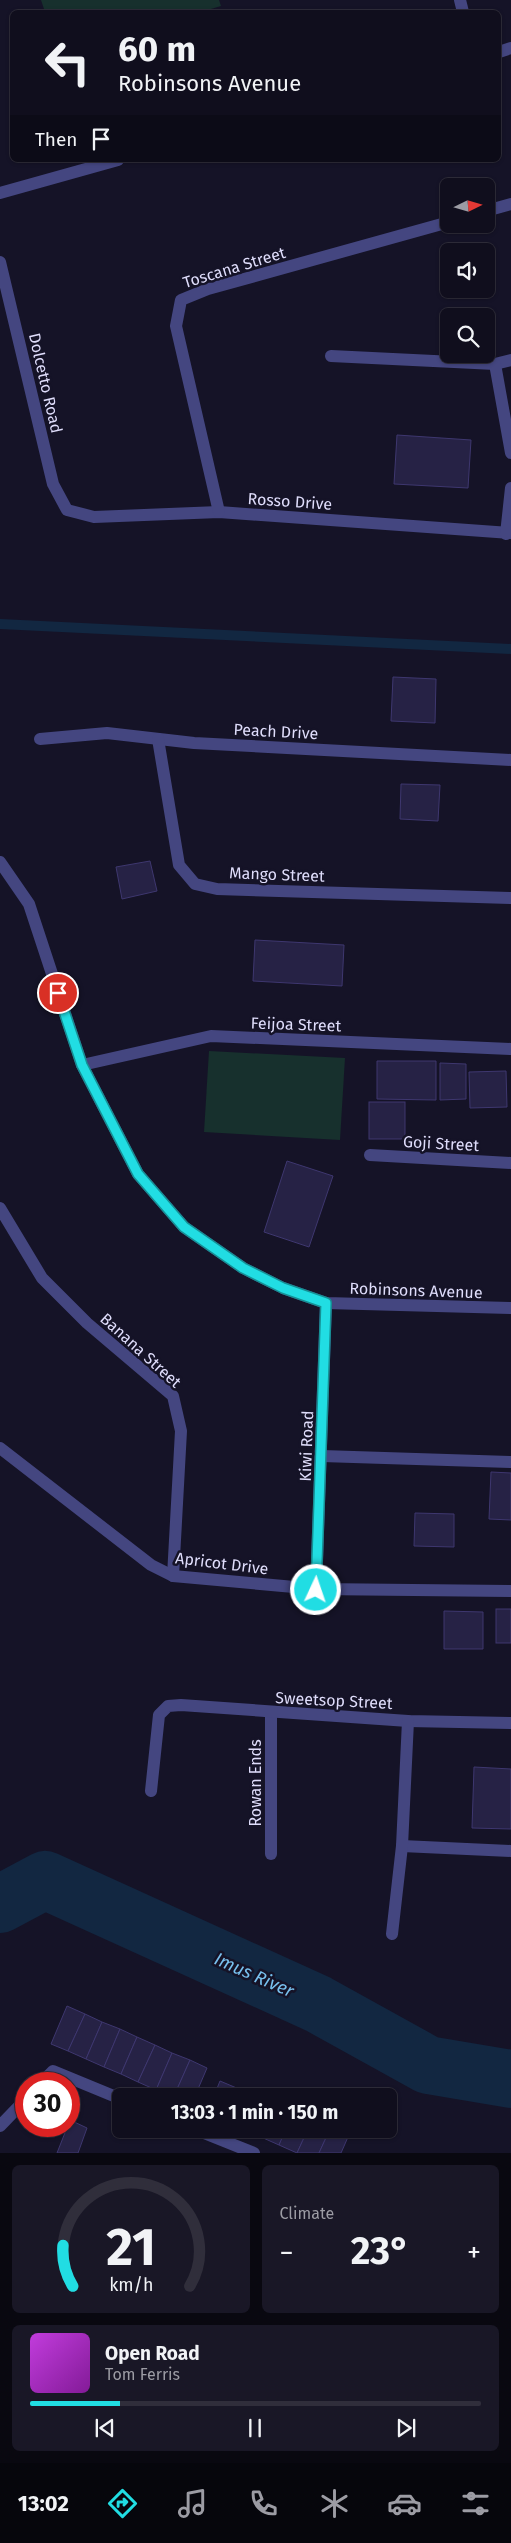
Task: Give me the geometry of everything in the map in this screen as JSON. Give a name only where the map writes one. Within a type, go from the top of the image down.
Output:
[{"type":"street","points":[[0,193],[111,162]]},
{"type":"street","points":[[495,208],[511,204]]},
{"type":"street","name":"Toscana Street","points":[[220,512],[176,326],[181,300],[208,289],[440,225]]},
{"type":"street","name":"Dolcetto Road","points":[[0,262],[53,484],[67,510]]},
{"type":"street","points":[[331,356],[495,364],[511,360]]},
{"type":"street","points":[[495,364],[511,453]]},
{"type":"street","points":[[509,534],[511,488]]},
{"type":"street","name":"Rosso Drive","points":[[67,510],[94,517],[220,512],[509,534]]},
{"type":"street","name":"Peach Drive","points":[[40,739],[107,734],[194,743],[511,760]]},
{"type":"street","name":"Mango Street","points":[[158,739],[179,865],[195,884],[217,889],[511,898]]},
{"type":"street","name":"Robinsons Avenue","points":[[0,862],[28,904],[82,1065],[138,1174],[184,1227],[243,1268],[283,1288],[326,1303],[511,1308]]},
{"type":"street","name":"Feijoa Street","points":[[82,1065],[211,1036],[511,1048]]},
{"type":"street","name":"Goji Street","points":[[370,1155],[511,1163]]},
{"type":"street","name":"Banana Street","points":[[0,1208],[42,1278],[87,1323],[173,1396],[181,1431],[173,1576]]},
{"type":"street","name":"Kiwi Road","points":[[316,1590],[326,1303]]},
{"type":"street","name":"Apricot Drive","points":[[0,1448],[151,1565],[173,1576],[316,1590],[511,1591]]},
{"type":"street","points":[[322,1456],[511,1462]]},
{"type":"street","name":"Sweetsop Street","points":[[151,1791],[159,1715],[168,1706],[181,1705],[271,1713],[408,1721],[511,1723]]},
{"type":"street","name":"Rowan Ends","points":[[271,1713],[271,1854]]},
{"type":"street","points":[[392,1934],[402,1846],[408,1721]]},
{"type":"street","points":[[402,1846],[511,1851]]},
{"type":"street","points":[[80,2082],[112,2095]]},
{"type":"street","points":[[0,2126],[15,2110]]},
{"type":"street","points":[[216,2138],[254,2153]]},
{"type":"green space","points":[[41,0],[219,0],[221,6],[208,10],[44,10]]},
{"type":"green space","points":[[209,1051],[345,1058],[340,1140],[204,1132]]},
{"type":"building","points":[[397,435],[471,440],[468,488],[394,484]]},
{"type":"building","points":[[393,677],[436,679],[435,723],[391,721]]},
{"type":"building","points":[[401,784],[440,785],[438,821],[400,819]]},
{"type":"building","points":[[150,861],[157,891],[122,899],[116,867]]},
{"type":"building","points":[[255,940],[344,945],[342,986],[253,981]]},
{"type":"building","points":[[377,1061],[436,1061],[436,1100],[377,1099]]},
{"type":"building","points":[[440,1063],[466,1064],[466,1099],[440,1100]]},
{"type":"building","points":[[506,1071],[507,1107],[470,1108],[469,1072]]},
{"type":"building","points":[[369,1102],[405,1102],[405,1139],[369,1139]]},
{"type":"building","points":[[287,1161],[333,1176],[309,1247],[264,1232]]},
{"type":"building","points":[[491,1472],[511,1473],[511,1520],[489,1519]]},
{"type":"building","points":[[415,1513],[454,1514],[454,1547],[414,1546]]},
{"type":"building","points":[[496,1609],[511,1609],[511,1643],[496,1643]]},
{"type":"building","points":[[444,1611],[483,1612],[483,1649],[444,1649]]},
{"type":"building","points":[[474,1767],[511,1769],[511,1829],[472,1828]]},
{"type":"building","points":[[67,2006],[85,2014],[68,2051],[51,2044]]},
{"type":"building","points":[[85,2014],[102,2022],[86,2059],[68,2051]]},
{"type":"building","points":[[102,2022],[120,2029],[104,2067],[86,2059]]},
{"type":"building","points":[[120,2029],[137,2037],[121,2074],[104,2067]]},
{"type":"building","points":[[137,2037],[155,2045],[138,2082],[121,2074]]},
{"type":"building","points":[[155,2045],[172,2053],[157,2088],[152,2088],[138,2082]]},
{"type":"building","points":[[172,2053],[190,2060],[178,2088],[157,2088]]},
{"type":"building","points":[[190,2060],[207,2068],[198,2088],[178,2088]]},
{"type":"building","points":[[220,2081],[237,2088],[217,2088]]},
{"type":"building","points":[[80,2125],[87,2128],[78,2153],[57,2153],[63,2137],[80,2137]]},
{"type":"building","points":[[263,2138],[282,2138],[279,2145]]},
{"type":"building","points":[[282,2138],[304,2138],[297,2153],[279,2145]]},
{"type":"building","points":[[304,2138],[326,2138],[319,2153],[297,2153]]},
{"type":"building","points":[[326,2138],[348,2138],[341,2153],[319,2153]]},
{"type":"waterway","points":[[0,624],[511,649]]},
{"type":"waterway","name":"Imus River","points":[[0,1904],[45,1880],[318,2004],[428,2065],[511,2079]]},
{"type":"route","points":[[58,993],[82,1065],[138,1174],[184,1227],[243,1268],[283,1288],[326,1303],[316,1590]]}]
